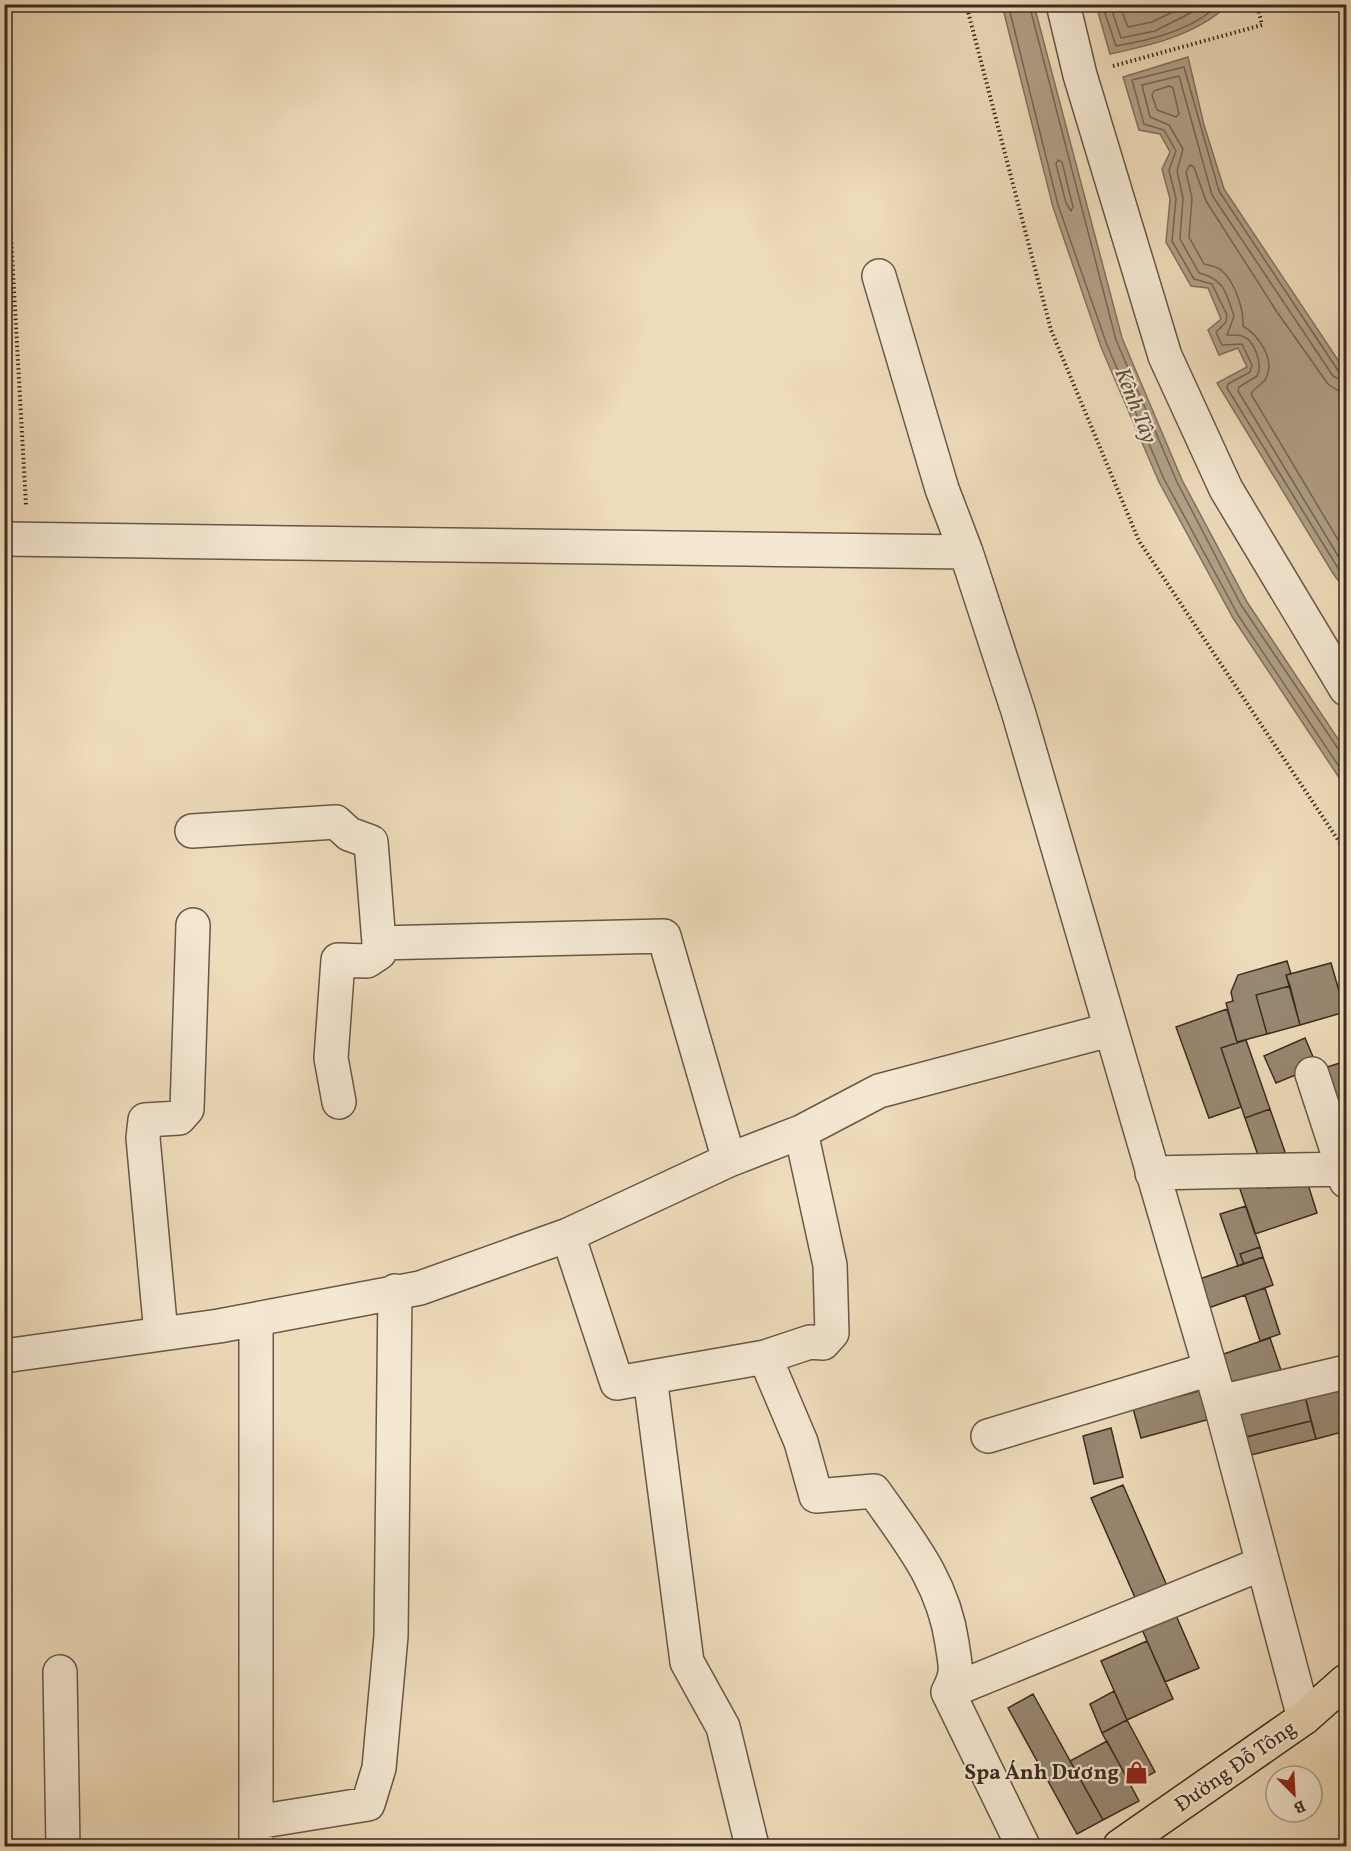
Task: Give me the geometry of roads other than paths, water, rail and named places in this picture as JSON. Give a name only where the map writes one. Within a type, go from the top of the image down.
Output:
[{"type":"main road","name":"Đường Đỗ Tông","points":[[1120,1846],[1304,1718],[1347,1682]]},
{"type":"street","points":[[1063,4],[1080,75],[1165,356],[1226,489],[1347,689]]},
{"type":"street","points":[[879,276],[942,489],[966,552],[1018,711],[1109,1030],[1220,1402],[1304,1718]]},
{"type":"street","points":[[16,539],[966,552]]},
{"type":"street","points":[[192,831],[336,822],[349,834],[371,842],[379,953],[367,961],[338,960],[332,1058],[339,1102]]},
{"type":"street","points":[[162,1334],[143,1138],[145,1120],[178,1118],[187,1109],[193,925]]},
{"type":"street","points":[[379,943],[664,936],[729,1160]]},
{"type":"street","points":[[4,1356],[256,1319],[420,1288],[568,1235],[729,1160],[801,1132],[879,1091],[1109,1030]]},
{"type":"street","points":[[1152,1173],[1345,1175],[1312,1074]]},
{"type":"street","points":[[568,1235],[617,1383],[765,1357],[810,1342],[823,1343],[832,1334],[830,1265],[801,1132]]},
{"type":"street","points":[[256,1319],[257,1834],[368,1804],[379,1768],[391,1636],[395,1291]]},
{"type":"street","points":[[765,1357],[801,1442],[816,1496],[874,1491],[930,1570],[948,1617],[956,1675],[948,1692]]},
{"type":"street","points":[[988,1436],[1210,1370]]},
{"type":"street","points":[[1220,1402],[1347,1372]]},
{"type":"street","points":[[650,1377],[687,1662],[723,1727],[752,1846]]},
{"type":"street","points":[[948,1692],[1261,1563]]},
{"type":"street","points":[[60,1672],[63,1846]]},
{"type":"street","points":[[948,1692],[1023,1846]]},
{"type":"water","points":[[1096,4],[1228,5],[1188,31],[1142,47],[1110,54]]},
{"type":"water","name":"Kênh Tây","points":[[1002,5],[1034,5],[1122,338],[1182,480],[1247,602],[1346,751],[1346,788],[1233,618],[1159,482],[1101,347],[1053,207]]},
{"type":"water","points":[[1188,57],[1204,125],[1224,189],[1346,372],[1346,590],[1334,575],[1217,383],[1247,367],[1238,348],[1219,355],[1208,330],[1221,319],[1208,288],[1191,286],[1166,242],[1170,199],[1162,169],[1170,152],[1160,134],[1139,130],[1123,77]]},
{"type":"place","name":"Spa Ánh Dương","points":[[1137,1772]]}]
